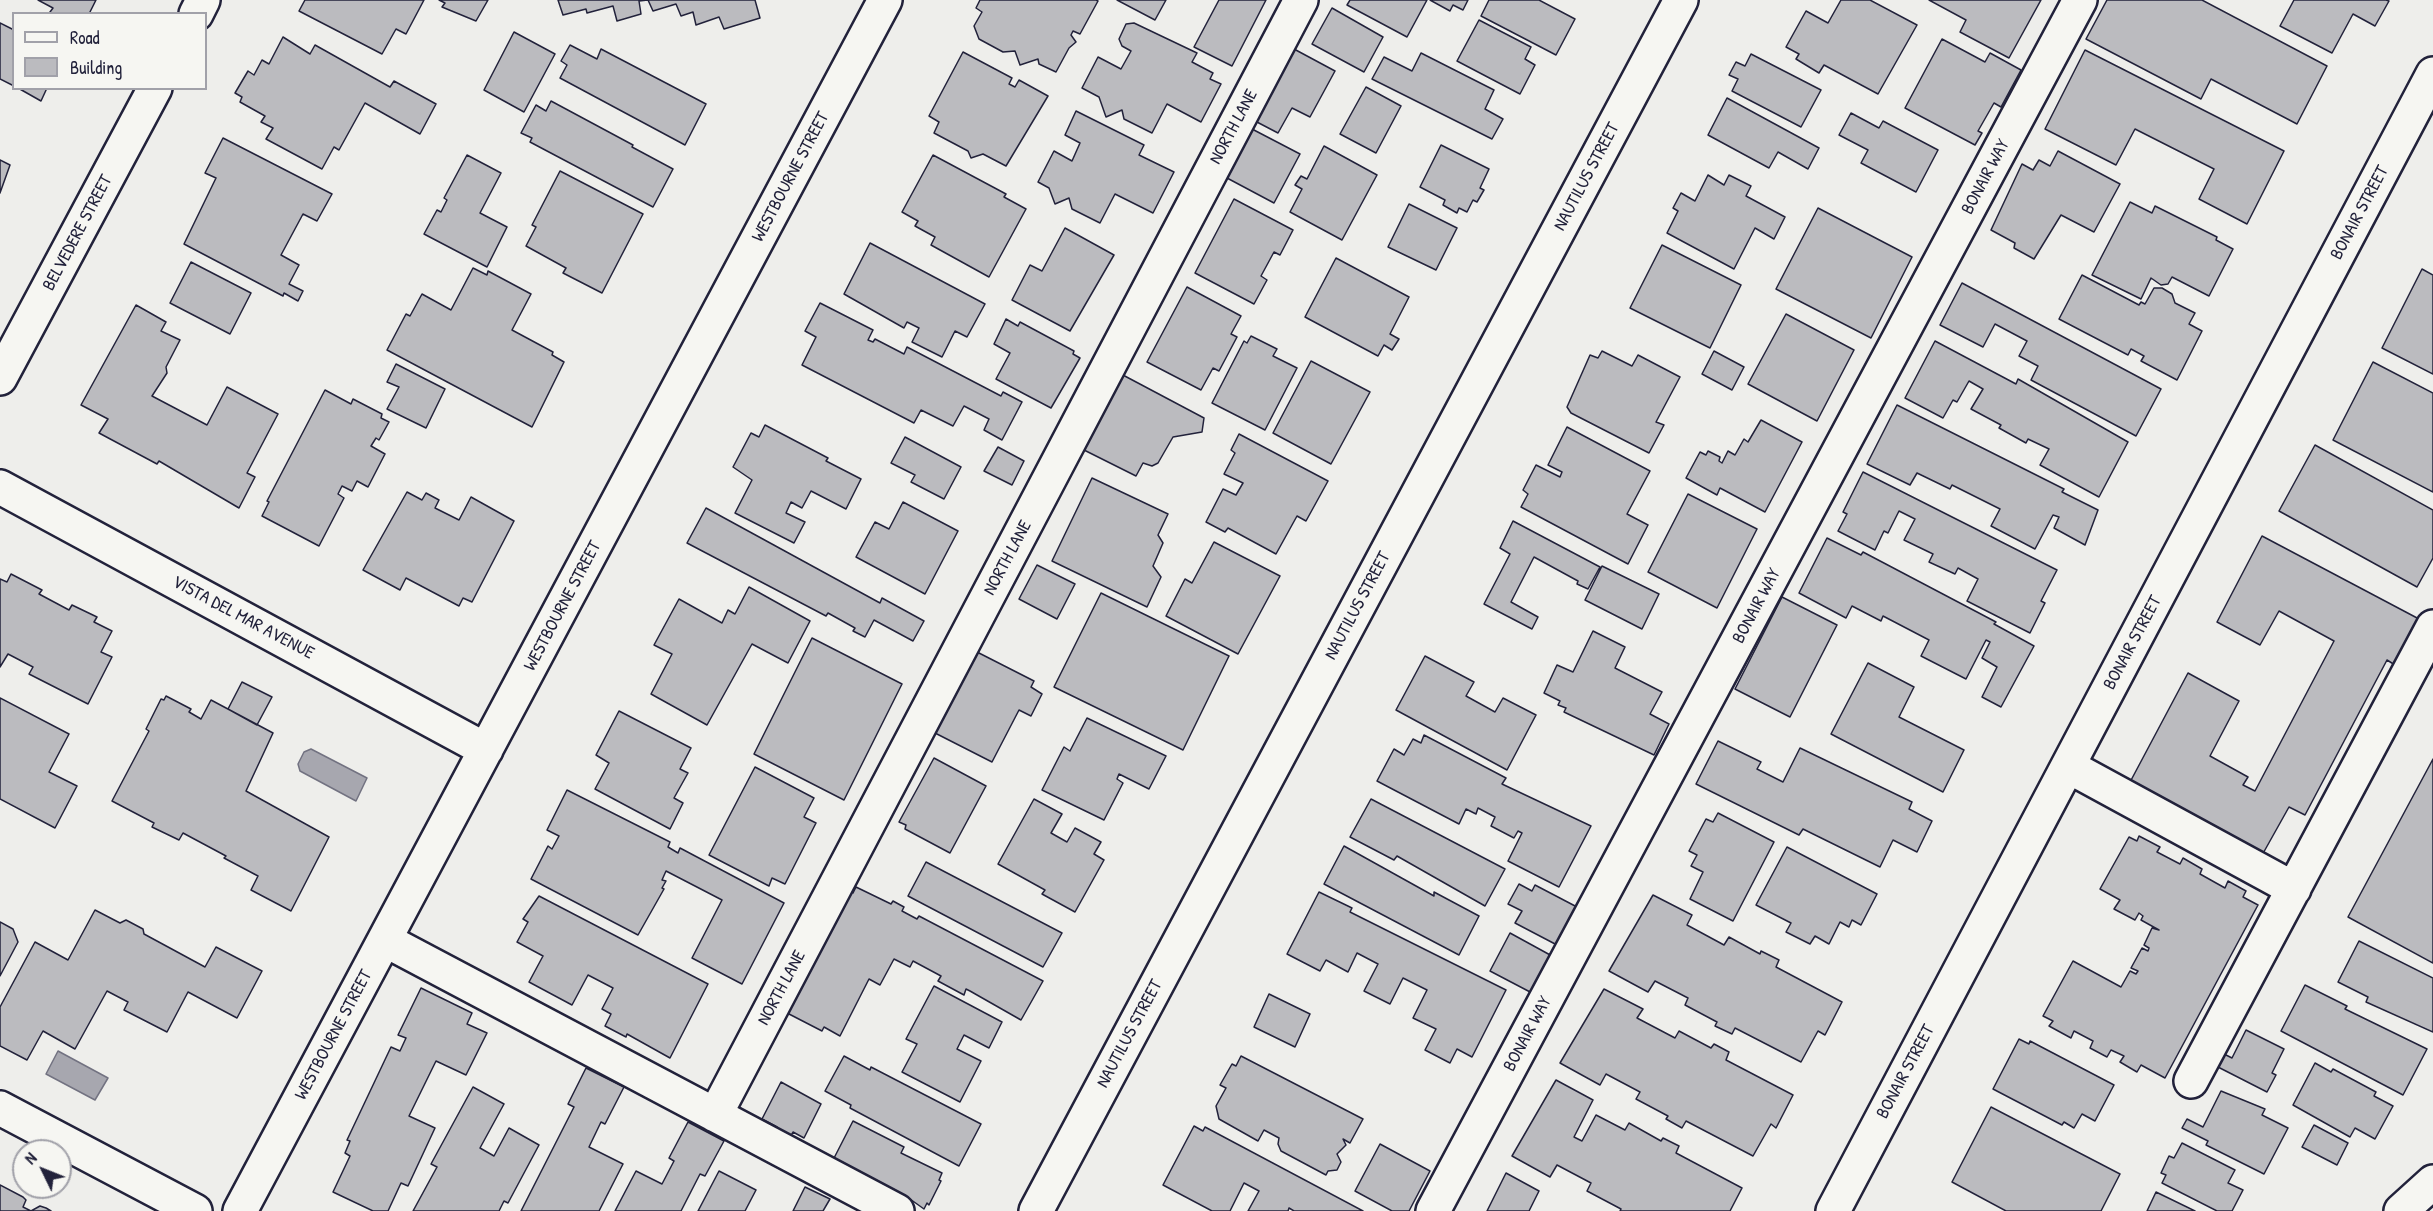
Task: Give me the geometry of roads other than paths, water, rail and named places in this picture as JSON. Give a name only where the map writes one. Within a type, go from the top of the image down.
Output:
[{"type":"street","name":"WESTBOURNE STREET","points":[[240,1211],[885,0]]},
{"type":"street","name":"NORTH LANE","points":[[715,1115],[1301,0]]},
{"type":"street","name":"NAUTILUS STREET","points":[[1036,1211],[1681,0]]},
{"type":"street","name":"BONAIR WAY","points":[[1433,1211],[2080,0]]},
{"type":"street","name":"BONAIR STREET","points":[[1833,1211],[2433,74]]},
{"type":"street","name":"BELVEDERE STREET","points":[[0,378],[154,90]]},
{"type":"street","name":"VISTA DEL MAR AVENUE","points":[[0,488],[486,750]]},
{"type":"street","points":[[2191,1081],[2433,627]]},
{"type":"street","points":[[2068,766],[2294,888]]},
{"type":"street","points":[[385,940],[897,1211]]},
{"type":"street","points":[[0,1108],[195,1211]]},
{"type":"street","points":[[2401,1211],[2433,1182]]}]
